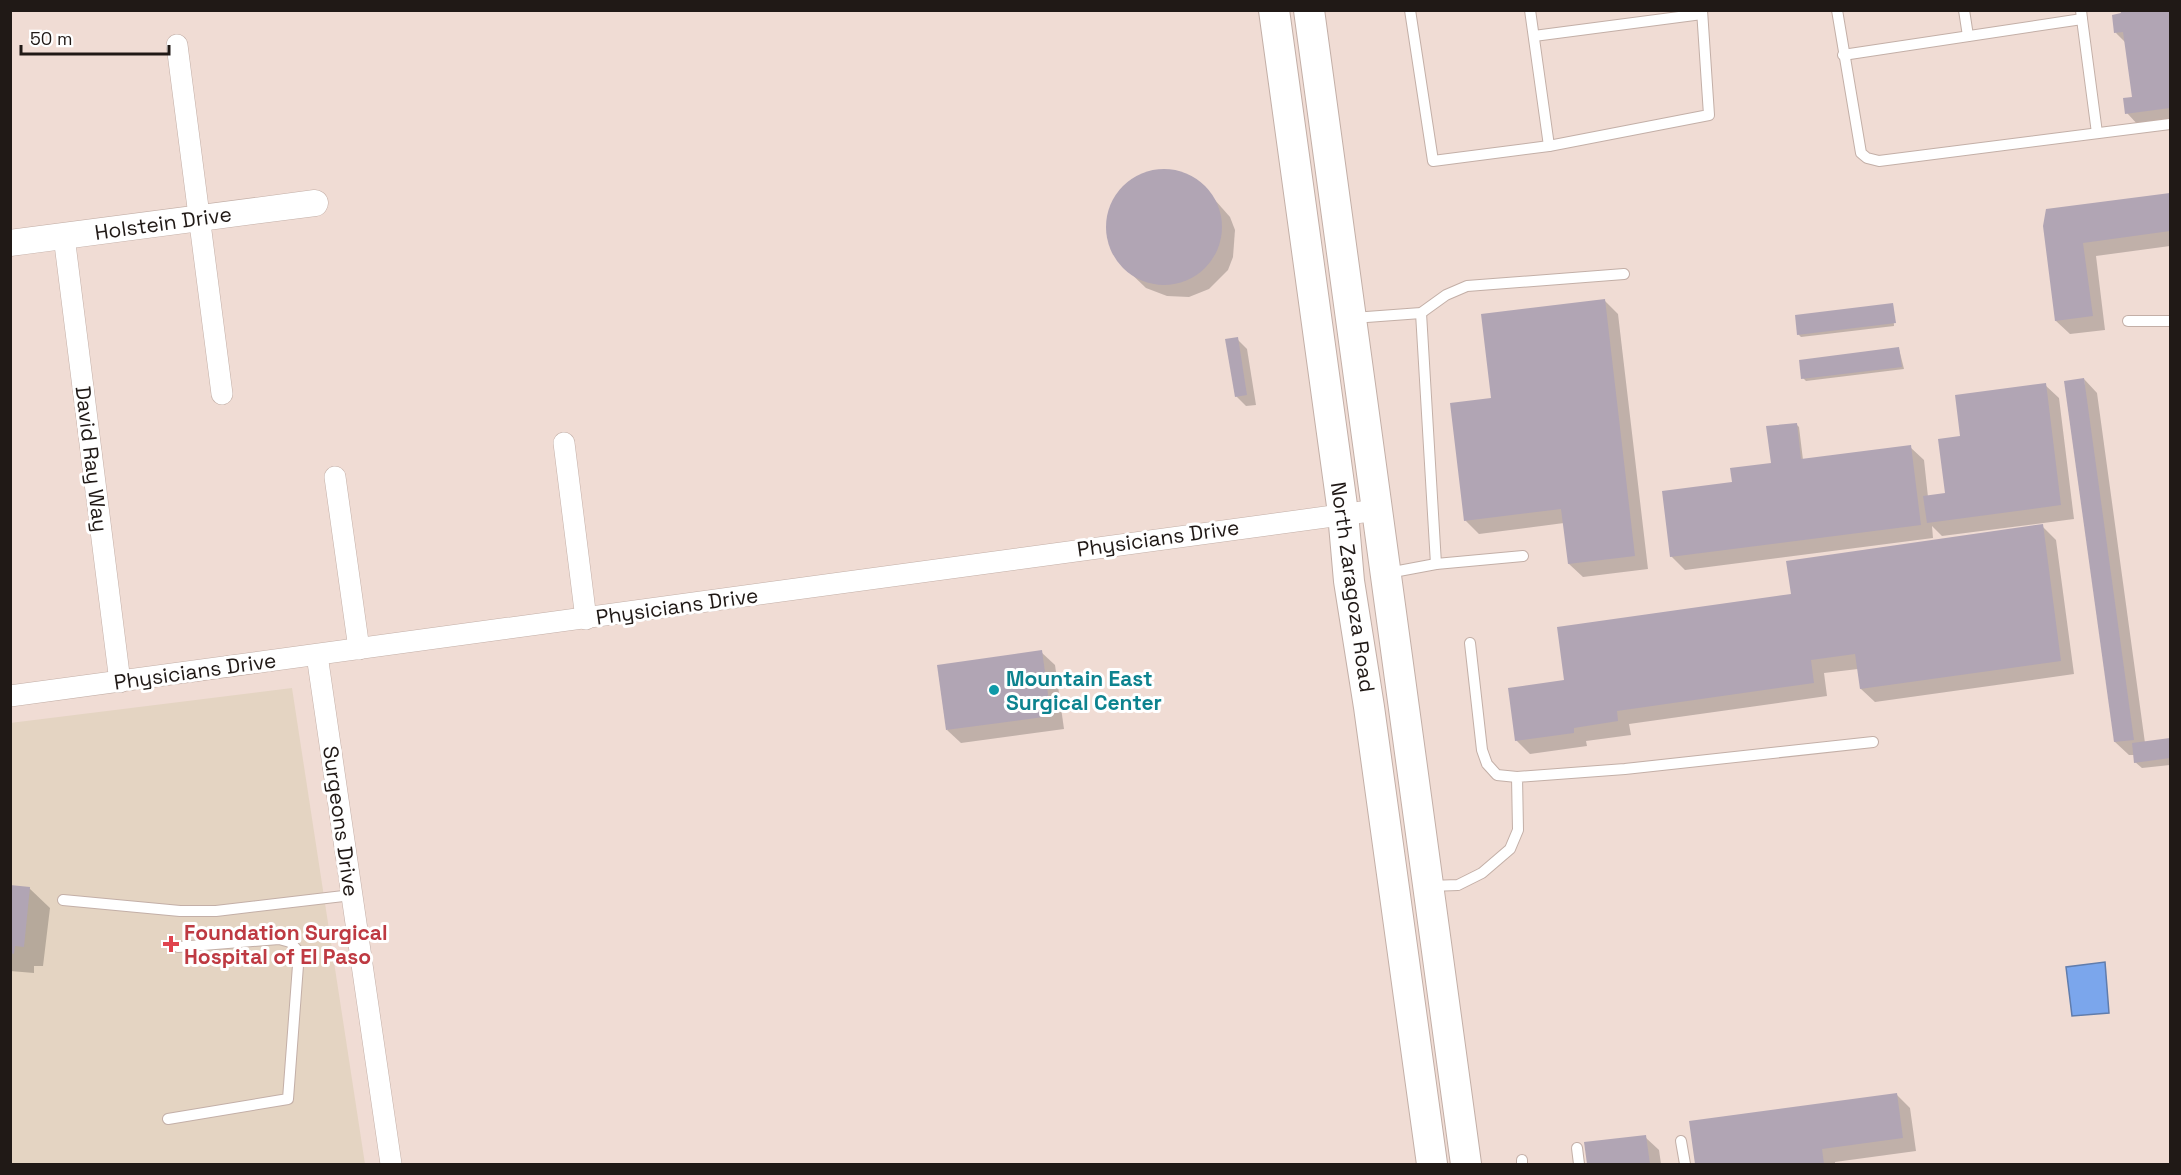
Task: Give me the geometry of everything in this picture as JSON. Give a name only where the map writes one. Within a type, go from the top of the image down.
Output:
[{"type":"main road","name":"North Zaragoza Road","points":[[1274,10],[1343,513],[1349,580],[1432,1164]]},
{"type":"main road","name":"North Zaragoza Road","points":[[1309,10],[1466,1164]]},
{"type":"main road","points":[[1302,216],[1319,235],[1327,290],[1334,310],[1352,318]]},
{"type":"main road","points":[[1410,1008],[1425,1021],[1436,1052],[1452,1069]]},
{"type":"street","points":[[177,45],[222,394]]},
{"type":"street","name":"Holstein Drive","points":[[10,243],[315,203]]},
{"type":"street","name":"David Ray Way","points":[[64,236],[120,681]]},
{"type":"street","points":[[564,443],[586,619]]},
{"type":"street","points":[[335,477],[359,650]]},
{"type":"street","name":"Physicians Drive","points":[[10,696],[1377,510]]},
{"type":"street","name":"Surgeons Drive","points":[[317,655],[391,1164]]},
{"type":"lane","points":[[1410,10],[1434,161],[1549,146],[1709,115],[1702,12],[1534,36]]},
{"type":"lane","points":[[1530,10],[1549,146]]},
{"type":"lane","points":[[1837,10],[1861,153],[1867,158],[1879,160],[2170,124]]},
{"type":"lane","points":[[1964,10],[1968,36]]},
{"type":"lane","points":[[1843,55],[1968,36],[2081,15],[2097,133]]},
{"type":"lane","points":[[1352,318],[1421,313],[1467,286],[1624,274]]},
{"type":"lane","points":[[1421,313],[1436,564]]},
{"type":"lane","points":[[2128,321],[2170,321]]},
{"type":"lane","points":[[1385,573],[1436,564],[1523,556]]},
{"type":"lane","points":[[1470,643],[1482,750],[1487,764],[1497,775],[1517,777],[1625,770],[1873,742]]},
{"type":"lane","points":[[1427,886],[1458,885],[1482,873],[1510,849],[1518,830],[1517,777]]},
{"type":"lane","points":[[63,900],[180,911],[216,911],[352,895]]},
{"type":"lane","points":[[168,1119],[288,1099],[299,952],[290,942],[279,939],[178,947]]},
{"type":"lane","points":[[1681,1141],[1685,1164]]},
{"type":"lane","points":[[1577,1148],[1579,1164]]},
{"type":"shaded area","name":"Foundation Surgical Hospital of El Paso","points":[[292,688],[365,1164],[11,1164],[10,723]]},
{"type":"water","points":[[2105,962],[2109,1013],[2072,1016],[2066,967]]},
{"type":"building","points":[[2120,10],[2170,10],[2170,108],[2125,114],[2123,98],[2132,97],[2123,32],[2114,33],[2112,15],[2121,13]]},
{"type":"building","points":[[1164,169],[1186,174],[1205,186],[1217,205],[1222,227],[1217,249],[1205,268],[1186,280],[1164,285],[1142,280],[1123,268],[1111,249],[1106,227],[1111,205],[1123,186],[1142,174]]},
{"type":"building","points":[[2170,193],[2170,231],[2083,243],[2093,316],[2055,321],[2043,226],[2046,209]]},
{"type":"building","points":[[1605,299],[1635,556],[1568,564],[1561,509],[1464,521],[1450,403],[1491,398],[1481,314]]},
{"type":"building","points":[[1893,303],[1896,323],[1797,335],[1795,315]]},
{"type":"building","points":[[1238,337],[1247,395],[1235,397],[1225,339]]},
{"type":"building","points":[[1899,347],[1902,367],[1801,379],[1799,360]]},
{"type":"building","points":[[2084,378],[2134,740],[2114,742],[2064,381]]},
{"type":"building","points":[[2046,383],[2061,505],[1927,523],[1923,496],[1945,493],[1938,439],[1960,436],[1955,395]]},
{"type":"building","points":[[1797,423],[1801,459],[1911,445],[1921,525],[1670,557],[1662,491],[1732,482],[1730,468],[1771,463],[1766,426]]},
{"type":"building","points":[[2043,524],[2061,661],[1860,689],[1855,654],[1811,660],[1814,683],[1617,711],[1618,721],[1574,728],[1574,733],[1515,741],[1508,688],[1564,680],[1557,627],[1791,594],[1786,561]]},
{"type":"building","name":"Mountain East Surgical Center","points":[[1042,650],[1051,716],[946,730],[937,665]]},
{"type":"building","points":[[2170,738],[2170,758],[2134,763],[2132,743]]},
{"type":"building","points":[[10,885],[30,887],[24,947],[15,946],[14,954],[10,953]]},
{"type":"building","points":[[1897,1093],[1903,1138],[1822,1149],[1824,1164],[1695,1164],[1689,1121]]},
{"type":"building","points":[[1646,1135],[1650,1164],[1587,1164],[1584,1142]]},
{"type":"place","name":"Mountain East Surgical Center","points":[[994,690]]},
{"type":"place","name":"Foundation Surgical Hospital of El Paso","points":[[171,944]]}]
